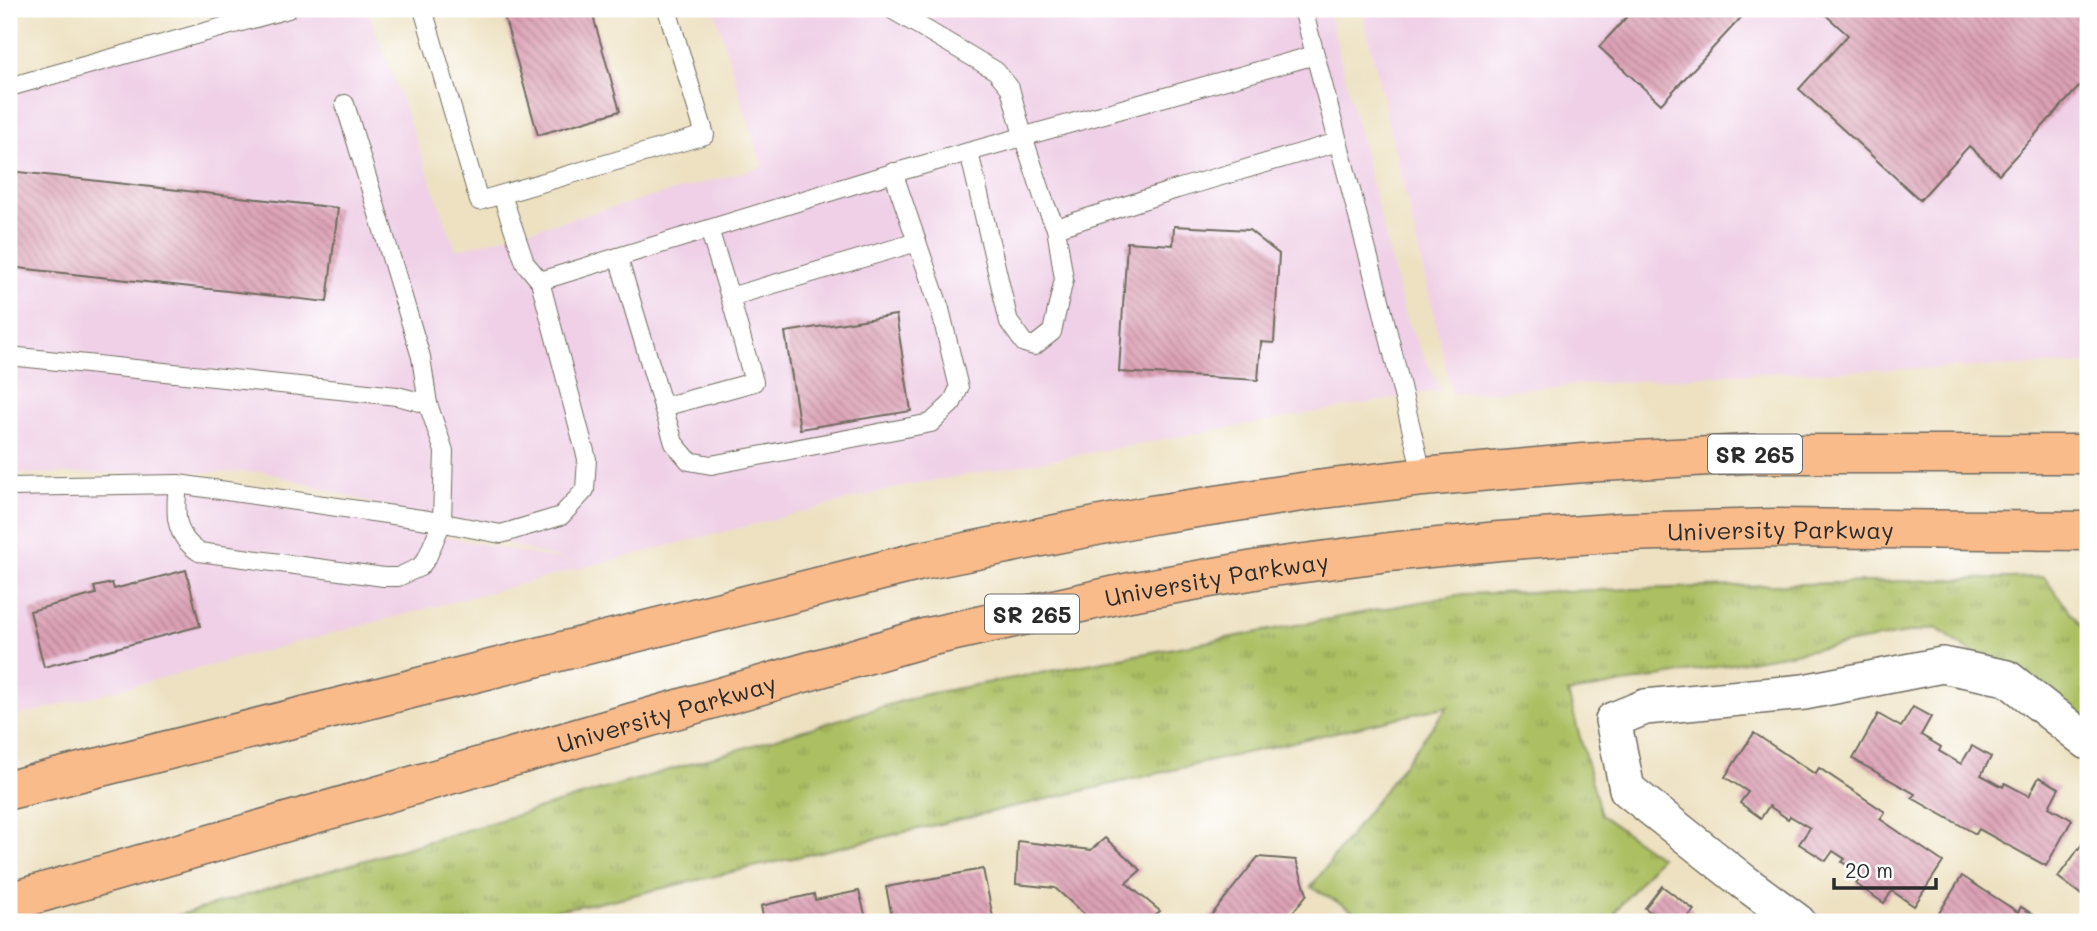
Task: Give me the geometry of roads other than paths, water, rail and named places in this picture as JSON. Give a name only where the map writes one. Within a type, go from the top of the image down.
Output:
[{"type":"main road","name":"SR 265","points":[[9,790],[921,561],[1151,515],[1423,477],[1583,463],[1747,454],[2088,454]]},
{"type":"main road","name":"University Parkway","points":[[9,902],[928,637],[1130,592],[1266,568],[1389,552],[1623,532],[1775,527],[2088,531]]},
{"type":"street","points":[[1798,922],[1627,789],[1613,720],[1645,707],[1804,692],[1942,665],[2007,678],[2088,742]]},
{"type":"lane","points":[[9,87],[288,9]]},
{"type":"lane","points":[[423,9],[479,201],[705,135],[667,9]]},
{"type":"lane","points":[[891,9],[996,71],[1010,89],[1046,206],[1056,228],[1064,279],[1052,332],[1034,346],[1024,343],[1009,322],[969,152]]},
{"type":"lane","points":[[1303,9],[1423,477]]},
{"type":"lane","points":[[540,281],[893,172],[1315,55]]},
{"type":"lane","points":[[178,484],[175,514],[189,545],[199,552],[398,577],[420,568],[442,523],[444,451],[428,404],[421,357],[345,104]]},
{"type":"lane","points":[[1056,228],[1338,142]]},
{"type":"lane","points":[[618,257],[674,443],[689,461],[711,465],[931,423],[953,403],[959,388],[940,310],[893,172]]},
{"type":"lane","points":[[9,487],[178,484],[501,534],[561,516],[585,490],[587,459],[540,281],[525,263],[502,195]]},
{"type":"lane","points":[[663,407],[754,382],[709,229]]},
{"type":"lane","points":[[730,297],[918,242]]},
{"type":"lane","points":[[9,356],[397,396],[428,404]]}]
